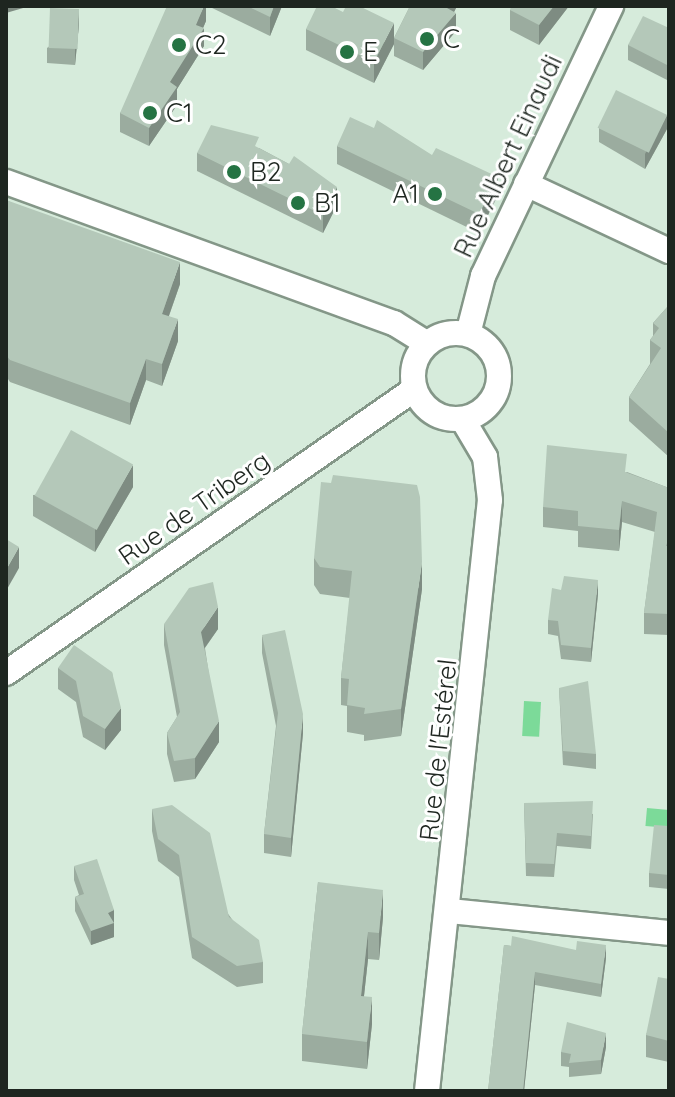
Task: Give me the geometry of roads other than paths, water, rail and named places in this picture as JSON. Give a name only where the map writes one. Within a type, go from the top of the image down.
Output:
[{"type":"street","name":"Rue Albert Einaudi","points":[[468,334],[483,276],[611,6]]},
{"type":"street","points":[[6,182],[394,323],[427,344],[468,334],[493,353],[499,383],[487,408],[463,420],[433,413],[414,389],[414,367],[427,344]]},
{"type":"street","points":[[526,184],[669,251]]},
{"type":"street","name":"Rue de Triberg","points":[[6,673],[414,389]]},
{"type":"street","name":"Rue de l'Estérel","points":[[427,1091],[449,911],[490,500],[485,457],[463,420]]},
{"type":"street","points":[[449,911],[669,933]]},
{"type":"place","name":"C","points":[[427,39]]},
{"type":"place","name":"C2","points":[[179,45]]},
{"type":"place","name":"E","points":[[347,52]]},
{"type":"place","name":"C1","points":[[150,113]]},
{"type":"place","name":"B2","points":[[234,172]]},
{"type":"place","name":"A1","points":[[435,194]]},
{"type":"place","name":"B1","points":[[298,203]]}]
